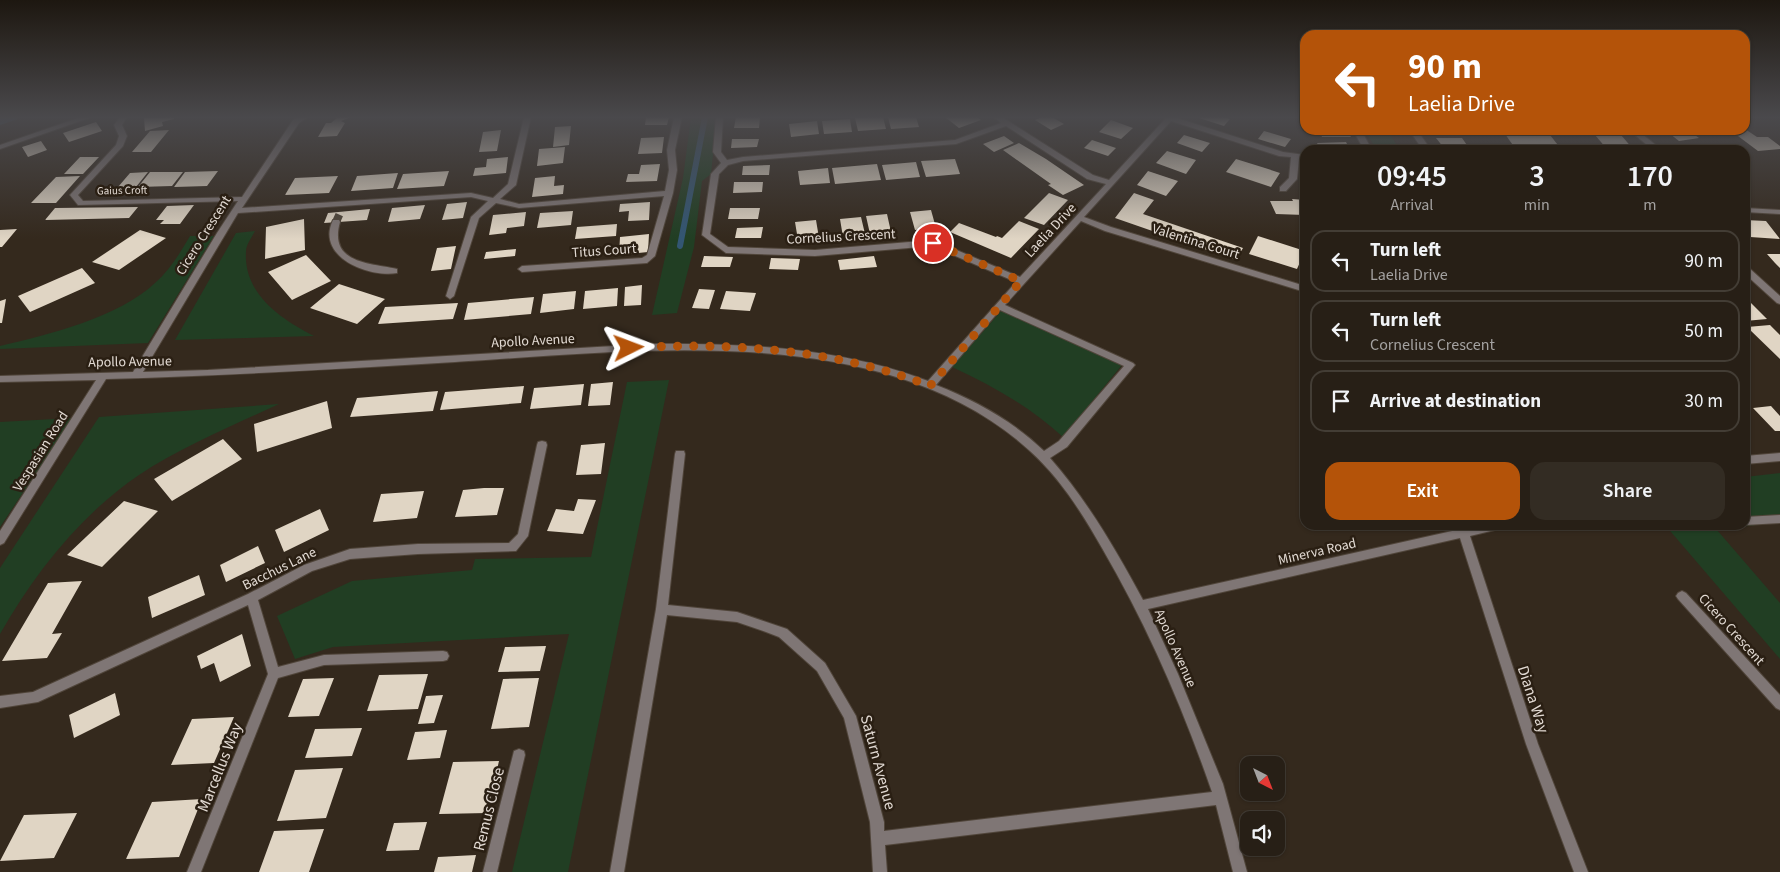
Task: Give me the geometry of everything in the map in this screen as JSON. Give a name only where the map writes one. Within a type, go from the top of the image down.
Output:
[{"type":"street","name":"Gaius Croft","points":[[108,158],[74,195],[80,203],[243,199]]},
{"type":"street","name":"Cicero Crescent","points":[[136,375],[243,199],[271,158]]},
{"type":"street","points":[[450,296],[475,217],[512,185],[518,158]]},
{"type":"street","name":"Titus Court","points":[[522,269],[644,261],[651,256],[669,193],[673,170],[672,158]]},
{"type":"street","points":[[722,158],[725,163],[747,158]]},
{"type":"street","points":[[1060,158],[1090,177],[1110,183]]},
{"type":"street","name":"Laelia Drive","points":[[930,386],[1021,281],[1133,158]]},
{"type":"street","points":[[1283,189],[1293,178],[1295,158]]},
{"type":"street","name":"Cornelius Crescent","points":[[725,163],[715,174],[706,235],[726,250],[815,253],[933,243],[1021,281]]},
{"type":"street","points":[[236,211],[342,208],[471,195],[519,206],[669,193]]},
{"type":"street","points":[[1750,210],[1780,212]]},
{"type":"street","name":"Valentina Court","points":[[1080,218],[1108,230],[1300,287]]},
{"type":"street","points":[[336,222],[334,228],[335,244],[346,260],[362,266],[394,271]]},
{"type":"street","points":[[1750,274],[1780,301]]},
{"type":"street","points":[[999,306],[1130,365],[1063,444],[1043,457]]},
{"type":"street","name":"Apollo Avenue","points":[[0,379],[208,373],[648,347],[707,346],[806,354],[902,374],[984,412],[1018,436],[1043,457],[1090,515],[1141,605],[1174,674],[1221,798],[1240,872]]},
{"type":"street","name":"Vespasian Road","points":[[0,540],[103,376]]},
{"type":"street","name":"Bacchus Lane","points":[[0,702],[34,698],[252,598],[308,568],[350,554],[512,548],[523,536],[542,446]]},
{"type":"street","points":[[617,872],[662,609],[680,454]]},
{"type":"street","points":[[1750,460],[1780,457]]},
{"type":"street","points":[[1750,521],[1780,519]]},
{"type":"street","name":"Minerva Road","points":[[1141,605],[1477,530]]},
{"type":"street","name":"Diana Way","points":[[1464,533],[1532,744],[1581,872]]},
{"type":"street","name":"Cicero Crescent","points":[[1682,596],[1780,704]]},
{"type":"street","points":[[252,598],[274,674],[324,660],[442,656]]},
{"type":"street","name":"Saturn Avenue","points":[[662,609],[737,617],[775,630],[783,633],[821,667],[850,716],[877,822],[880,872]]},
{"type":"street","name":"Marcellus Way","points":[[194,872],[274,674]]},
{"type":"street","name":"Remus Close","points":[[490,872],[519,755]]},
{"type":"street","points":[[878,839],[1221,798]]},
{"type":"green space","points":[[686,158],[713,158],[711,174],[702,181],[694,247],[677,313],[652,315],[683,178]]},
{"type":"green space","points":[[255,231],[246,251],[247,266],[257,292],[277,313],[314,336],[175,340],[236,233]]},
{"type":"green space","points":[[190,236],[214,236],[148,343],[0,349],[0,346],[61,330],[122,306],[140,295],[165,273]]},
{"type":"green space","points":[[1002,310],[1122,365],[1063,437],[1038,416],[1011,398],[952,367]]},
{"type":"green space","points":[[669,380],[568,872],[512,872],[569,634],[333,647],[295,659],[277,616],[352,581],[472,570],[475,559],[591,557],[627,382]]},
{"type":"green space","points":[[279,404],[173,455],[139,475],[97,508],[44,567],[0,634],[0,568],[99,417]]},
{"type":"green space","points":[[73,418],[0,527],[0,422]]},
{"type":"green space","points":[[1780,473],[1780,522],[1750,526],[1750,476]]},
{"type":"green space","points":[[1669,530],[1717,530],[1780,603],[1780,659]]},
{"type":"building","points":[[79,158],[98,158],[83,174],[64,174]]},
{"type":"building","points":[[508,158],[506,173],[473,176],[475,168],[486,167],[487,159]]},
{"type":"building","points":[[538,158],[564,158],[563,163],[537,166]]},
{"type":"building","points":[[1014,158],[1044,158],[1084,185],[1063,195],[1048,185],[1051,184]]},
{"type":"building","points":[[1161,158],[1189,158],[1196,160],[1186,174],[1156,163]]},
{"type":"building","points":[[955,159],[960,174],[926,177],[921,161]]},
{"type":"building","points":[[1236,159],[1280,173],[1271,187],[1226,172]]},
{"type":"building","points":[[916,162],[920,177],[886,180],[882,165]]},
{"type":"building","points":[[660,164],[657,181],[626,182],[628,174],[639,174],[641,165]]},
{"type":"building","points":[[877,164],[881,180],[835,184],[832,168]]},
{"type":"building","points":[[770,165],[769,175],[742,175],[743,166]]},
{"type":"building","points":[[828,168],[830,183],[800,185],[798,171]]},
{"type":"building","points":[[218,171],[207,186],[174,187],[185,172]]},
{"type":"building","points":[[449,171],[444,186],[397,189],[403,174]]},
{"type":"building","points":[[1148,171],[1178,181],[1166,196],[1137,185]]},
{"type":"building","points":[[148,172],[136,187],[118,187],[130,173]]},
{"type":"building","points":[[150,172],[183,172],[172,186],[138,187]]},
{"type":"building","points":[[398,173],[393,188],[351,191],[357,176]]},
{"type":"building","points":[[80,176],[56,203],[31,203],[56,177]]},
{"type":"building","points":[[338,176],[329,193],[285,195],[295,178]]},
{"type":"building","points":[[555,176],[554,186],[564,185],[563,194],[532,197],[535,178]]},
{"type":"building","points":[[734,182],[763,182],[762,192],[733,193]]},
{"type":"building","points":[[1049,193],[1068,200],[1044,225],[1024,218]]},
{"type":"building","points":[[1134,193],[1154,200],[1143,214],[1243,248],[1236,260],[1115,218]]},
{"type":"building","points":[[1292,199],[1300,200],[1300,215],[1276,214],[1270,201],[1293,201]]},
{"type":"building","points":[[467,202],[463,218],[442,220],[447,204]]},
{"type":"building","points":[[650,202],[649,220],[628,221],[629,211],[619,212],[620,204]]},
{"type":"building","points":[[194,205],[180,224],[160,224],[164,220],[156,220],[167,206]]},
{"type":"building","points":[[425,205],[420,219],[388,222],[392,208]]},
{"type":"building","points":[[138,207],[129,218],[45,220],[55,208]]},
{"type":"building","points":[[730,208],[760,208],[758,219],[728,219]]},
{"type":"building","points":[[370,209],[367,220],[324,223],[328,213]]},
{"type":"building","points":[[931,210],[936,228],[915,230],[910,212]]},
{"type":"building","points":[[573,211],[571,225],[537,228],[540,213]]},
{"type":"building","points":[[526,212],[524,226],[507,228],[506,233],[489,235],[493,215]]},
{"type":"building","points":[[887,214],[891,232],[870,234],[866,216]]},
{"type":"building","points":[[861,217],[865,234],[843,237],[840,219]]},
{"type":"building","points":[[304,219],[305,250],[265,259],[266,227]]},
{"type":"building","points":[[816,220],[819,238],[798,240],[795,222]]},
{"type":"building","points":[[1750,220],[1766,221],[1780,239],[1750,237]]},
{"type":"building","points":[[1019,221],[1039,229],[1011,258],[950,232],[959,223],[1002,238]]},
{"type":"building","points":[[617,224],[616,236],[575,239],[577,227]]},
{"type":"building","points":[[763,227],[761,238],[735,238],[737,228]]},
{"type":"building","points":[[17,229],[2,247],[0,247],[0,230]]},
{"type":"building","points":[[140,230],[166,238],[119,270],[92,262]]},
{"type":"building","points":[[649,234],[648,252],[619,255],[620,237]]},
{"type":"building","points":[[1258,236],[1300,249],[1300,262],[1297,269],[1249,254]]},
{"type":"building","points":[[456,246],[451,269],[431,271],[437,248]]},
{"type":"building","points":[[516,249],[515,256],[484,259],[486,252]]},
{"type":"building","points":[[1767,254],[1780,254],[1780,268],[1775,263]]},
{"type":"building","points":[[306,255],[331,281],[292,300],[268,272]]},
{"type":"building","points":[[704,256],[733,257],[730,267],[701,267]]},
{"type":"building","points":[[874,256],[877,267],[840,270],[838,260]]},
{"type":"building","points":[[771,258],[800,259],[798,270],[769,269]]},
{"type":"building","points":[[82,268],[95,283],[30,312],[18,296]]},
{"type":"building","points":[[339,284],[385,299],[357,324],[310,308]]},
{"type":"building","points":[[642,285],[641,305],[624,306],[625,287]]},
{"type":"building","points":[[618,288],[617,306],[583,309],[585,291]]},
{"type":"building","points":[[699,289],[715,290],[709,309],[692,308]]},
{"type":"building","points":[[576,291],[574,309],[540,313],[543,294]]},
{"type":"building","points":[[726,291],[756,293],[750,311],[720,309]]},
{"type":"building","points":[[534,297],[531,314],[464,320],[468,303]]},
{"type":"building","points":[[6,299],[2,323],[0,323],[0,301]]},
{"type":"building","points":[[1750,302],[1767,319],[1750,321]]},
{"type":"building","points":[[458,303],[453,319],[378,324],[385,307]]},
{"type":"building","points":[[1770,325],[1780,335],[1780,359],[1750,330],[1750,327]]},
{"type":"building","points":[[613,382],[610,405],[588,406],[591,384]]},
{"type":"building","points":[[584,384],[581,405],[530,409],[534,388]]},
{"type":"building","points":[[524,386],[521,403],[440,410],[445,392]]},
{"type":"building","points":[[438,391],[433,411],[350,417],[357,398]]},
{"type":"building","points":[[327,401],[332,428],[257,452],[254,424]]},
{"type":"building","points":[[1771,406],[1780,416],[1780,431],[1775,431],[1753,408]]},
{"type":"building","points":[[223,439],[242,459],[172,501],[154,479]]},
{"type":"building","points":[[605,443],[601,474],[576,475],[581,445]]},
{"type":"building","points":[[504,488],[497,515],[455,517],[463,490]]},
{"type":"building","points":[[424,491],[417,518],[373,522],[381,494]]},
{"type":"building","points":[[578,499],[596,500],[583,534],[547,531],[556,509],[574,511]]},
{"type":"building","points":[[124,501],[158,511],[102,567],[67,555]]},
{"type":"building","points":[[320,509],[329,530],[284,552],[275,530]]},
{"type":"building","points":[[258,546],[265,563],[226,582],[220,565]]},
{"type":"building","points":[[199,575],[205,595],[152,618],[148,597]]},
{"type":"building","points":[[82,581],[52,634],[62,633],[47,658],[2,661],[48,583]]},
{"type":"building","points":[[242,634],[251,666],[220,682],[214,663],[201,669],[197,656]]},
{"type":"building","points":[[546,646],[540,671],[498,672],[505,647]]},
{"type":"building","points":[[428,674],[418,709],[367,711],[379,675]]},
{"type":"building","points":[[334,678],[319,716],[288,717],[303,679]]},
{"type":"building","points":[[539,678],[529,727],[491,729],[503,679]]},
{"type":"building","points":[[115,693],[120,715],[74,738],[69,715]]},
{"type":"building","points":[[443,695],[434,723],[418,724],[426,696]]},
{"type":"building","points":[[234,717],[214,763],[171,765],[192,719]]},
{"type":"building","points":[[362,728],[352,756],[305,758],[315,729]]},
{"type":"building","points":[[447,730],[440,758],[407,760],[415,732]]},
{"type":"building","points":[[499,761],[487,813],[439,814],[453,762]]},
{"type":"building","points":[[343,768],[326,818],[277,821],[295,770]]},
{"type":"building","points":[[202,799],[179,857],[126,859],[152,802]]},
{"type":"building","points":[[77,813],[54,858],[0,861],[24,815]]},
{"type":"building","points":[[427,822],[419,850],[386,851],[394,823]]},
{"type":"building","points":[[324,829],[309,872],[259,872],[274,831]]},
{"type":"building","points":[[476,855],[472,872],[434,872],[438,857]]},
{"type":"waterway","points":[[680,246],[697,158]]},
{"type":"tunnel","points":[[336,222],[341,211]]},
{"type":"route","points":[[629,348],[707,346],[806,354],[902,374],[930,386],[1021,281],[933,243]]}]
